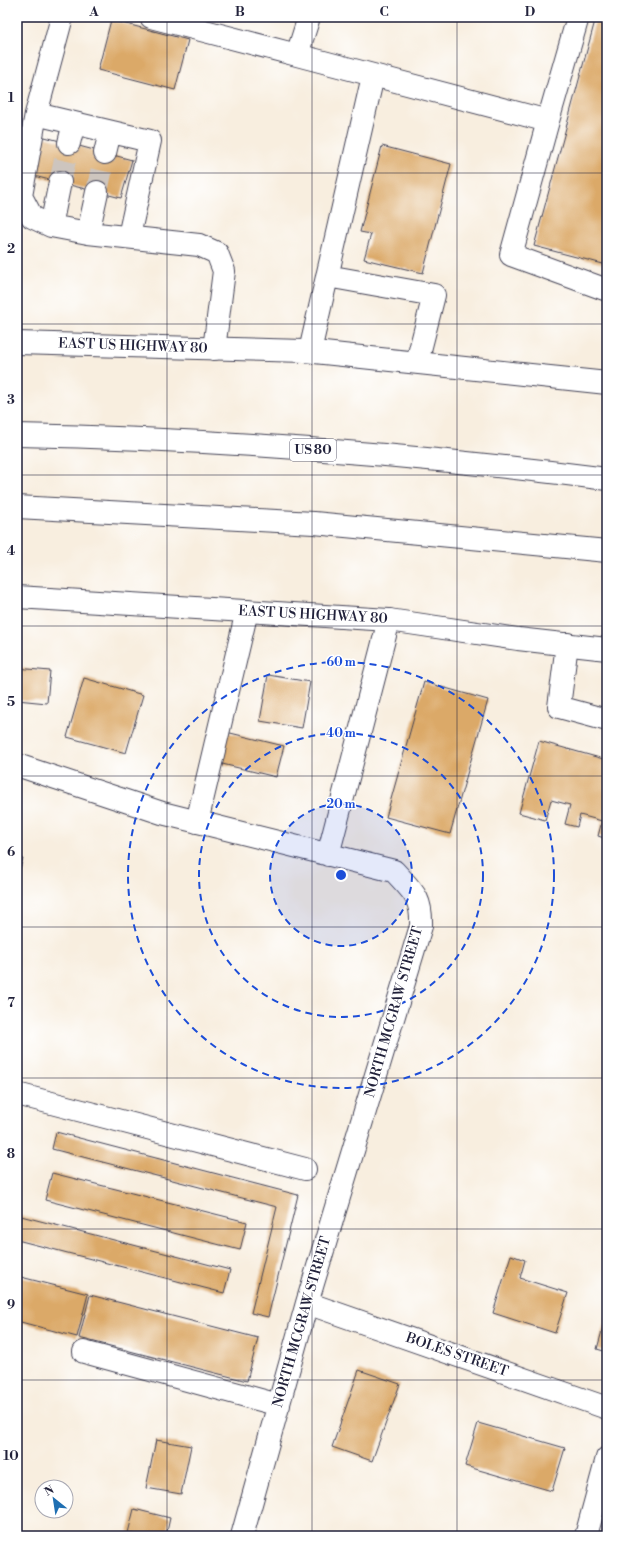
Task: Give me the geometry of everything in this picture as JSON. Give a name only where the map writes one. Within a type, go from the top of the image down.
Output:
[{"type":"main road","points":[[62,17],[36,114],[21,196],[32,217],[51,226],[88,234],[129,236],[199,245],[217,253],[224,271],[214,349]]},
{"type":"main road","points":[[151,17],[548,121]]},
{"type":"main road","points":[[297,55],[309,17]]},
{"type":"main road","points":[[578,17],[511,256],[607,290]]},
{"type":"main road","points":[[310,351],[373,76]]},
{"type":"main road","points":[[36,114],[71,133],[110,132],[150,141],[129,236]]},
{"type":"main road","points":[[105,153],[110,132]]},
{"type":"main road","points":[[51,226],[60,182]]},
{"type":"main road","points":[[88,234],[97,192]]},
{"type":"main road","points":[[327,276],[434,295],[418,362]]},
{"type":"main road","name":"EAST US HIGHWAY 80","points":[[17,343],[310,351],[607,383]]},
{"type":"main road","name":"US 80","points":[[17,435],[205,442],[348,452],[512,467],[607,479]]},
{"type":"main road","points":[[17,507],[314,523],[607,551]]},
{"type":"main road","name":"EAST US HIGHWAY 80","points":[[17,597],[389,620],[607,649]]},
{"type":"main road","points":[[197,822],[247,612]]},
{"type":"main road","points":[[328,855],[389,620]]},
{"type":"main road","points":[[567,644],[559,707],[607,720]]},
{"type":"main road","name":"NORTH MCGRAW STREET","points":[[18,769],[162,813],[394,871],[416,895],[422,909],[421,926],[307,1303],[242,1536]]},
{"type":"main road","points":[[17,1094],[305,1168]]},
{"type":"main road","name":"BOLES STREET","points":[[307,1303],[607,1408]]},
{"type":"main road","points":[[84,1352],[278,1405]]},
{"type":"main road","points":[[586,1536],[607,1458]]},
{"type":"building","points":[[596,17],[607,17],[607,265],[534,246]]},
{"type":"building","points":[[111,20],[188,40],[175,90],[98,70]]},
{"type":"building","points":[[41,136],[132,160],[121,198],[30,175]]},
{"type":"building","points":[[382,146],[451,164],[423,273],[364,259],[371,234],[360,232]]},
{"type":"building","points":[[17,668],[50,671],[47,703],[17,700]]},
{"type":"building","points":[[268,675],[310,682],[302,728],[260,721]]},
{"type":"building","points":[[84,678],[143,695],[126,753],[67,737]]},
{"type":"building","points":[[424,682],[488,700],[450,834],[386,817]]},
{"type":"building","points":[[222,731],[284,746],[276,777],[214,762]]},
{"type":"building","points":[[539,741],[607,760],[607,839],[598,836],[602,821],[580,815],[577,827],[565,824],[570,805],[551,800],[545,820],[519,813]]},
{"type":"building","points":[[17,858],[23,859],[17,878]]},
{"type":"building","points":[[56,1132],[298,1195],[268,1317],[251,1313],[277,1207],[52,1149]]},
{"type":"building","points":[[52,1173],[247,1222],[240,1250],[45,1200]]},
{"type":"building","points":[[21,1216],[230,1270],[224,1293],[17,1240],[17,1230]]},
{"type":"building","points":[[511,1255],[525,1260],[520,1278],[568,1293],[555,1333],[493,1313]]},
{"type":"building","points":[[17,1276],[88,1294],[77,1337],[17,1321]]},
{"type":"building","points":[[90,1295],[258,1338],[247,1381],[79,1338]]},
{"type":"building","points":[[607,1313],[607,1352],[597,1349]]},
{"type":"building","points":[[359,1370],[400,1384],[372,1461],[332,1447]]},
{"type":"building","points":[[478,1423],[565,1448],[552,1491],[465,1466]]},
{"type":"building","points":[[156,1440],[191,1446],[181,1494],[146,1488]]},
{"type":"building","points":[[134,1509],[170,1518],[166,1536],[141,1536],[128,1533]]},
{"type":"tunnel","points":[[60,182],[69,143]]},
{"type":"tunnel","points":[[97,192],[105,153]]}]
